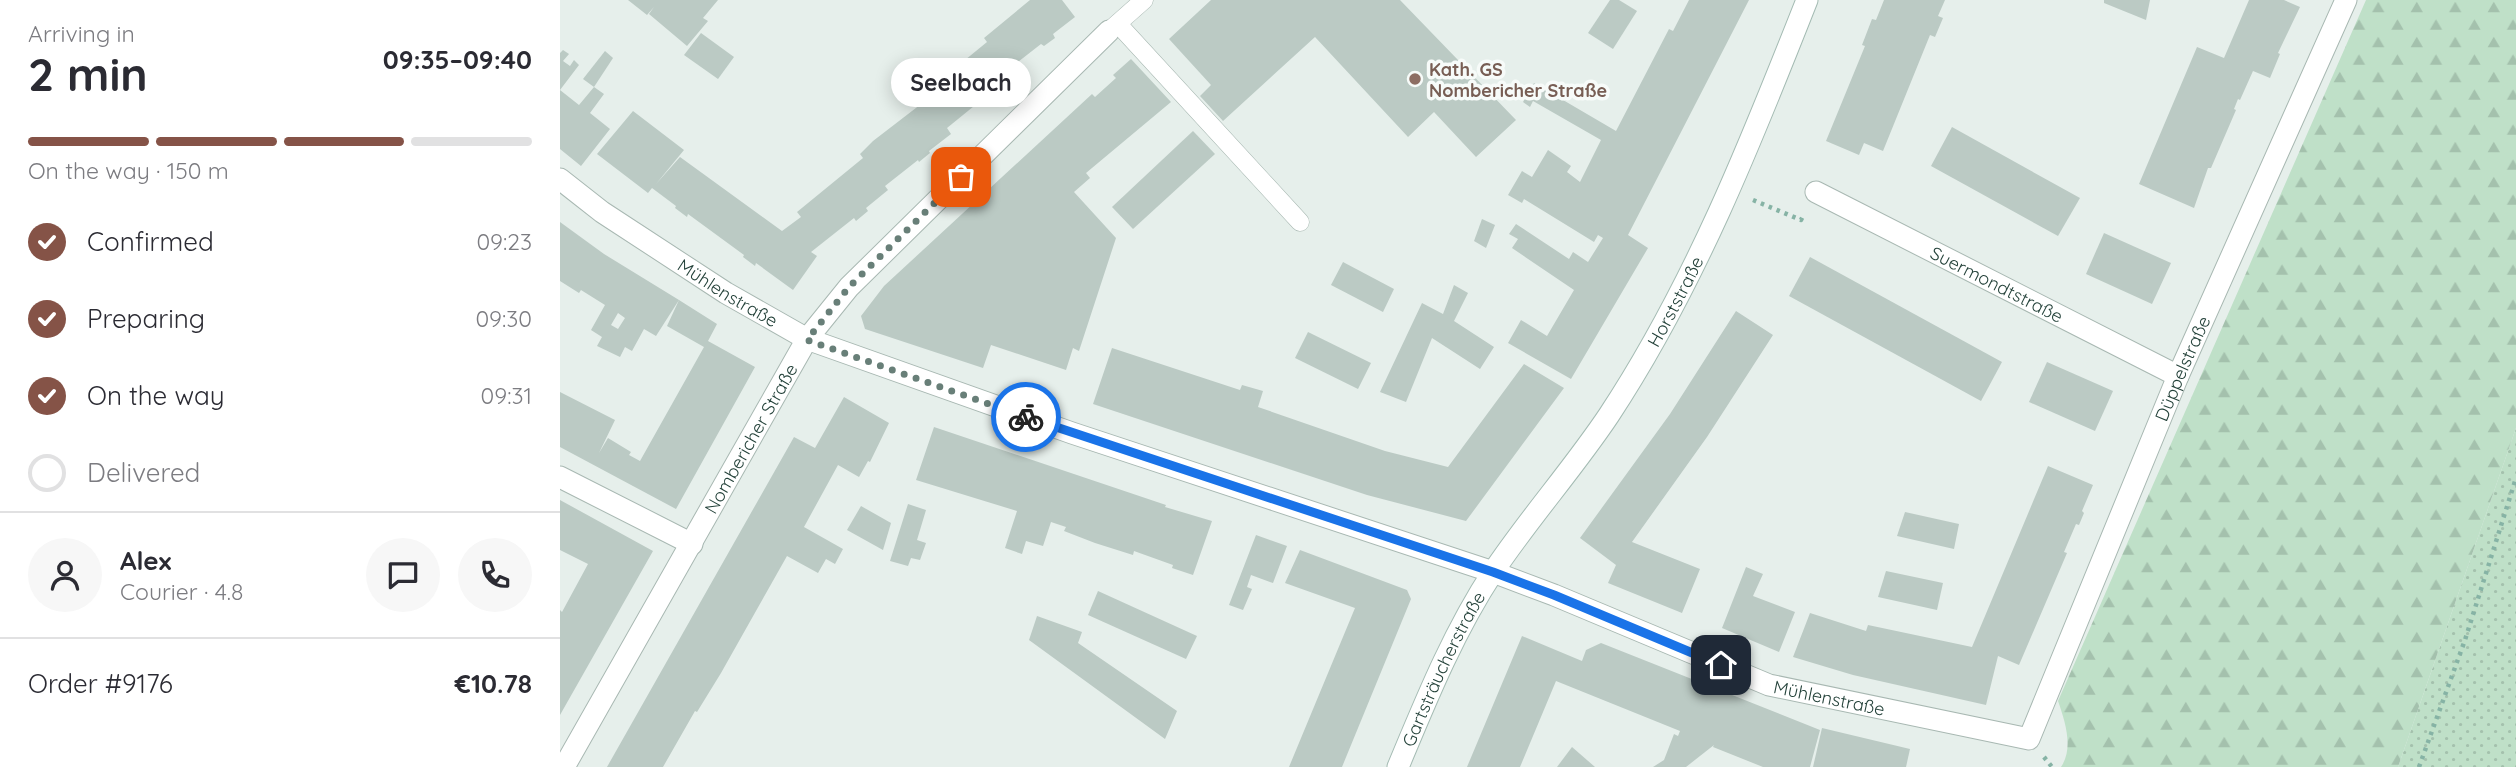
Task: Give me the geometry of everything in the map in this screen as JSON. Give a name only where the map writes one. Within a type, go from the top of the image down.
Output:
[{"type":"street","name":"Horststraße","points":[[1493,572],[1609,415],[1670,314],[1729,190],[1807,0]]},
{"type":"street","name":"Düppelstraße","points":[[2029,739],[2178,376],[2346,0]]},
{"type":"street","name":"Nombericher Straße","points":[[565,767],[807,340],[849,287],[1114,28]]},
{"type":"street","name":"Mühlenstraße","points":[[560,179],[602,212],[726,293],[807,340],[1072,433],[1493,572],[1769,685],[2029,739]]},
{"type":"street","name":"Suermondtstraße","points":[[1816,192],[2178,376]]},
{"type":"street","points":[[560,477],[692,544]]},
{"type":"street","name":"Gartsträucherstraße","points":[[1398,767],[1436,678],[1493,572]]},
{"type":"lane","points":[[1144,0],[1114,28],[1300,222]]},
{"type":"path","points":[[1729,190],[1801,220],[1816,192]]},
{"type":"path","points":[[2419,767],[2465,639],[2516,478]]},
{"type":"green space","points":[[2366,0],[2516,0],[2516,428],[2398,767],[2061,767],[2068,743],[2058,701]]},
{"type":"green space","points":[[2516,428],[2516,767],[2398,767]]},
{"type":"building","points":[[628,0],[718,0],[703,18],[708,21],[687,46],[649,14],[654,7],[647,15]]},
{"type":"building","points":[[1030,0],[1062,0],[1075,17],[1053,34],[1055,38],[1044,46],[1041,44],[1009,69],[1014,75],[981,104],[979,102],[947,128],[951,134],[919,162],[918,160],[885,186],[888,190],[866,208],[868,211],[856,221],[854,218],[811,252],[817,256],[793,290],[756,263],[755,266],[688,214],[687,217],[652,188],[648,193],[597,154],[633,111],[684,150],[656,184],[680,157],[782,231],[801,217],[797,212],[863,158],[860,154],[873,141],[925,101],[921,96],[987,42],[984,38]]},
{"type":"building","name":"Kath. GS Nombericher Straße","points":[[1211,0],[1400,0],[1516,120],[1476,157],[1434,112],[1408,137],[1315,37],[1223,121],[1200,96],[1211,85],[1169,39]]},
{"type":"building","points":[[1610,0],[1619,0],[1637,11],[1613,49],[1588,33]]},
{"type":"building","points":[[1689,0],[1749,0],[1628,235],[1648,248],[1571,379],[1508,343],[1521,320],[1547,336],[1574,290],[1512,248],[1518,239],[1509,234],[1516,224],[1569,259],[1573,252],[1588,262],[1603,238],[1598,235],[1594,242],[1524,199],[1522,203],[1508,195],[1522,171],[1532,177],[1548,150],[1571,166],[1567,172],[1580,182],[1601,140],[1533,101],[1530,107],[1523,102],[1534,83],[1616,131],[1669,29],[1673,31]]},
{"type":"building","points":[[1884,0],[1945,0],[1938,16],[1943,18],[1935,37],[1930,35],[1883,151],[1864,143],[1859,155],[1826,141],[1865,46],[1862,45],[1872,19],[1876,20]]},
{"type":"building","points":[[2104,0],[2150,0],[2146,20],[2104,3]]},
{"type":"building","points":[[2249,0],[2284,0],[2300,7],[2278,53],[2280,54],[2270,78],[2253,71],[2240,100],[2238,99],[2234,109],[2236,110],[2211,168],[2208,168],[2194,208],[2139,184],[2197,47],[2224,58]]},
{"type":"building","points":[[701,33],[734,57],[718,79],[684,55]]},
{"type":"building","points":[[563,50],[569,54],[563,61],[570,66],[574,60],[579,65],[560,90],[560,53]]},
{"type":"building","points":[[605,51],[613,58],[594,87],[583,79]]},
{"type":"building","points":[[1131,59],[1171,102],[1086,173],[1090,178],[1074,192],[1116,238],[1079,351],[1073,348],[1066,370],[991,345],[983,368],[865,329],[861,316],[884,286],[1092,94],[1095,97],[1116,78],[1113,75]]},
{"type":"building","points":[[594,87],[604,94],[590,113],[610,129],[581,166],[560,149],[560,90],[579,105]]},
{"type":"building","points":[[1952,127],[2080,198],[2058,236],[1931,166]]},
{"type":"building","points":[[1193,131],[1215,154],[1133,229],[1112,207]]},
{"type":"building","points":[[1482,219],[1495,225],[1486,248],[1474,241]]},
{"type":"building","points":[[560,222],[604,254],[679,300],[656,336],[644,329],[632,351],[625,347],[620,357],[597,346],[602,337],[591,330],[605,305],[560,281]],"holes":[[[618,313],[625,318],[618,329],[611,325]]]},
{"type":"building","points":[[2104,233],[2171,263],[2152,304],[2086,274]]},
{"type":"building","points":[[1810,257],[2002,362],[1981,401],[1789,296]]},
{"type":"building","points":[[1343,262],[1394,289],[1383,312],[1331,285]]},
{"type":"building","points":[[1454,285],[1468,293],[1454,321],[1494,347],[1480,369],[1432,338],[1406,402],[1380,392],[1422,303],[1443,314]]},
{"type":"building","points":[[679,300],[717,324],[708,341],[755,367],[676,509],[560,447],[560,392],[615,420],[599,453],[608,438],[640,461],[704,347],[667,326]]},
{"type":"building","points":[[1736,311],[1773,335],[1707,437],[1632,542],[1700,569],[1682,613],[1608,583],[1616,565],[1580,538],[1670,414]]},
{"type":"building","points":[[1308,332],[1371,363],[1358,389],[1295,358]]},
{"type":"building","points":[[1112,348],[1240,390],[1242,385],[1263,391],[1258,407],[1385,451],[1448,467],[1524,364],[1564,388],[1466,521],[1367,495],[1093,404]]},
{"type":"building","points":[[2047,362],[2113,391],[2095,431],[2029,402]]},
{"type":"building","points":[[844,397],[889,423],[870,462],[868,461],[859,477],[838,465],[804,527],[843,549],[835,564],[826,559],[818,573],[787,556],[721,673],[697,712],[695,711],[663,767],[607,767],[794,437],[815,448]]},
{"type":"building","points":[[934,427],[1212,521],[1193,575],[1134,551],[1133,555],[1095,543],[1064,531],[1066,527],[1051,522],[1043,546],[1026,541],[1022,554],[1005,548],[1017,511],[916,480]]},
{"type":"building","points":[[2048,466],[2093,485],[2082,511],[2084,513],[2064,552],[2067,553],[2019,665],[1998,656],[1986,705],[1853,675],[1793,657],[1810,613],[1866,631],[1868,625],[1972,647]]},
{"type":"building","points":[[560,500],[653,551],[560,715],[560,610],[562,612],[588,564],[560,550]]},
{"type":"building","points":[[908,504],[926,510],[917,540],[926,543],[920,560],[911,558],[908,566],[890,561]]},
{"type":"building","points":[[861,506],[891,523],[883,550],[847,530]]},
{"type":"building","points":[[1905,512],[1959,524],[1954,549],[1897,536]]},
{"type":"building","points":[[1256,535],[1287,546],[1273,583],[1251,575],[1247,587],[1252,589],[1243,610],[1229,605]]},
{"type":"building","points":[[1300,550],[1407,590],[1411,599],[1342,767],[1289,767],[1355,608],[1285,583]]},
{"type":"building","points":[[1746,567],[1763,574],[1753,596],[1795,612],[1779,652],[1722,628]]},
{"type":"building","points":[[1886,571],[1943,583],[1937,610],[1878,597]]},
{"type":"building","points":[[1098,591],[1197,636],[1186,659],[1088,615]]},
{"type":"building","points":[[1037,616],[1082,632],[1078,643],[1177,711],[1165,739],[1029,640]]},
{"type":"building","points":[[1522,636],[1582,661],[1586,650],[1601,643],[1820,730],[1810,767],[1763,767],[1713,747],[1714,745],[1686,767],[1653,767],[1664,760],[1674,734],[1678,736],[1680,731],[1556,681],[1520,767],[1467,767]]},
{"type":"building","points":[[1822,728],[1910,749],[1906,767],[1813,767]]},
{"type":"building","points":[[1572,747],[1595,767],[1557,767]]},
{"type":"way so far","points":[[961,177],[849,287],[807,340],[1026,417]]},
{"type":"place","name":"Kath. GS Nombericher Straße","points":[[1415,79]]},
{"type":"place","name":"Seelbach","points":[[961,177]]},
{"type":"route","points":[[1026,417],[1493,572],[1721,665]]}]
